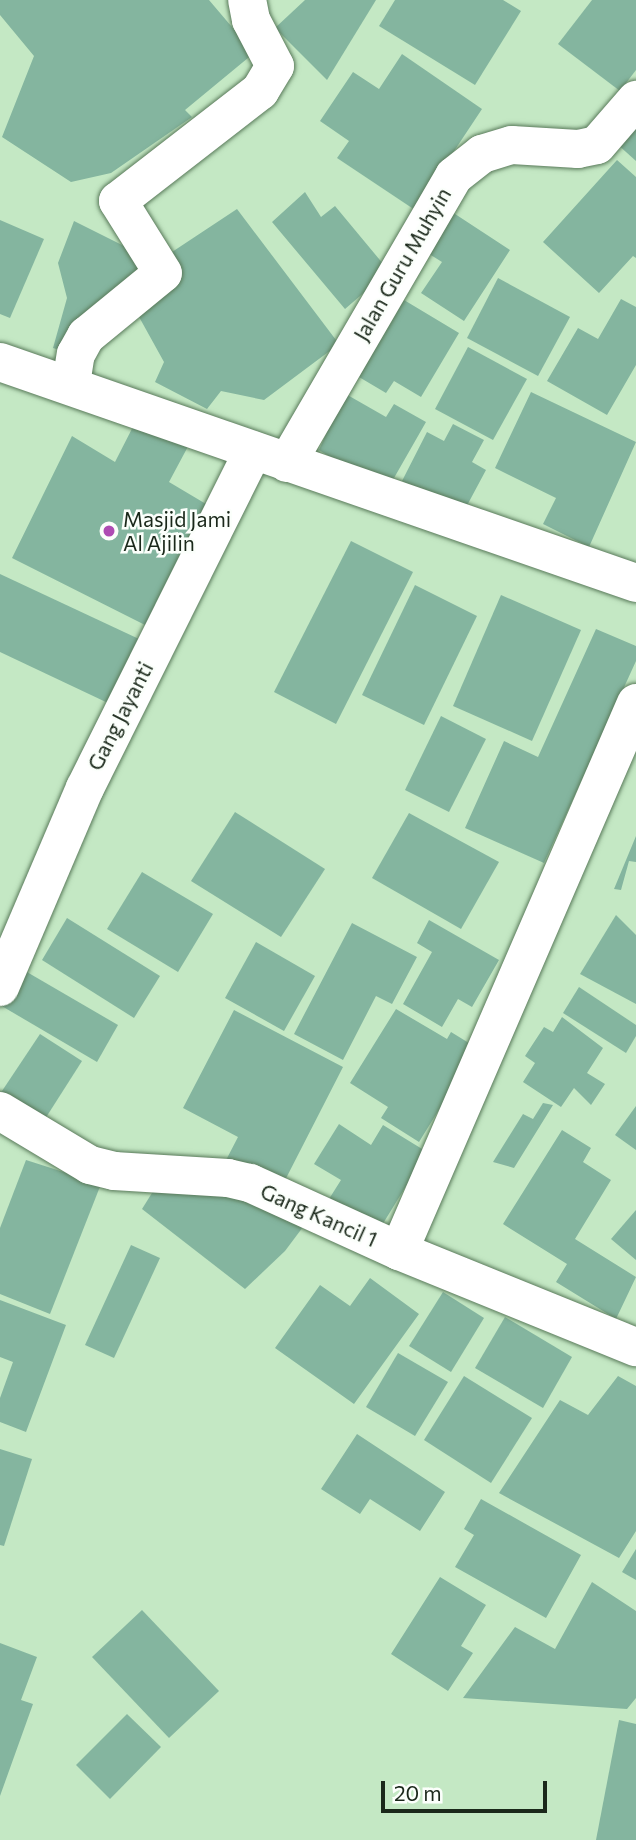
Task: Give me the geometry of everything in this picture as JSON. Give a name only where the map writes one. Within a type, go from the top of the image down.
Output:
[{"type":"street","points":[[71,384],[76,354],[86,336],[163,273],[118,201],[260,91],[275,66],[251,20],[247,0]]},
{"type":"street","name":"Jalan Guru Muhyin","points":[[270,457],[454,176],[482,154],[512,145],[578,149],[597,145],[636,100]]},
{"type":"street","points":[[0,362],[71,384],[270,457],[636,583]]},
{"type":"street","name":"Gang Jayanti","points":[[0,988],[85,788],[270,457]]},
{"type":"street","points":[[399,1251],[636,703]]},
{"type":"street","name":"Gang Kancil 1","points":[[0,1111],[90,1165],[114,1171],[250,1183],[399,1251],[636,1347]]},
{"type":"building","points":[[0,0],[209,0],[254,53],[185,110],[192,117],[111,173],[71,182],[2,137],[34,56],[0,15]]},
{"type":"building","points":[[305,0],[376,0],[327,80],[275,28]]},
{"type":"building","points":[[395,0],[503,0],[521,11],[475,85],[379,26]]},
{"type":"building","points":[[592,0],[636,0],[636,70],[620,91],[558,44]]},
{"type":"building","points":[[402,54],[482,109],[415,210],[337,158],[349,141],[320,121],[353,72],[379,89]]},
{"type":"building","points":[[636,120],[636,161],[616,143]]},
{"type":"building","points":[[617,160],[636,177],[636,258],[633,256],[599,293],[543,242]]},
{"type":"building","points":[[305,192],[321,217],[335,206],[389,271],[345,309],[272,222]]},
{"type":"building","points":[[237,209],[339,344],[264,400],[221,391],[207,409],[155,382],[164,362],[133,306],[169,254]]},
{"type":"building","points":[[452,212],[510,250],[464,321],[421,293],[442,262],[426,252]]},
{"type":"building","points":[[0,220],[44,239],[10,318],[0,314]]},
{"type":"building","points":[[74,221],[152,260],[66,352],[53,348],[67,298],[58,263]]},
{"type":"building","points":[[498,278],[570,317],[538,376],[467,338]]},
{"type":"building","points":[[621,299],[636,307],[636,365],[607,415],[547,381],[578,328],[598,339]]},
{"type":"building","points":[[404,300],[459,333],[421,397],[394,381],[386,393],[359,377]]},
{"type":"building","points":[[468,347],[527,379],[493,440],[435,409]]},
{"type":"building","points":[[531,392],[636,442],[589,547],[543,524],[556,498],[495,468]]},
{"type":"building","points":[[344,393],[386,417],[394,404],[426,422],[386,492],[319,450]]},
{"type":"building","name":"Masjid Jami Al Ajilin","points":[[140,413],[192,439],[169,482],[206,504],[149,627],[12,558],[72,436],[115,462]]},
{"type":"building","points":[[453,424],[484,440],[472,462],[486,470],[463,513],[402,481],[427,432],[444,441]]},
{"type":"building","points":[[351,541],[413,572],[336,724],[274,692]]},
{"type":"building","points":[[0,574],[139,639],[108,703],[0,652]]},
{"type":"building","points":[[415,585],[477,616],[424,725],[362,695]]},
{"type":"building","points":[[501,595],[581,630],[532,741],[453,706]]},
{"type":"building","points":[[596,629],[636,646],[636,661],[544,863],[465,828],[504,741],[538,757]]},
{"type":"building","points":[[441,716],[486,739],[449,812],[405,790]]},
{"type":"building","points":[[235,812],[325,869],[281,937],[191,881]]},
{"type":"building","points":[[409,813],[499,862],[461,929],[372,878]]},
{"type":"building","points":[[636,836],[636,862],[629,861],[621,890],[614,889]]},
{"type":"building","points":[[142,872],[213,914],[178,972],[107,929]]},
{"type":"building","points":[[616,915],[636,935],[636,1004],[580,974]]},
{"type":"building","points":[[67,918],[160,976],[134,1018],[42,960]]},
{"type":"building","points":[[429,920],[499,960],[472,1007],[458,999],[442,1027],[403,1004],[432,952],[417,943]]},
{"type":"building","points":[[352,923],[417,957],[392,1004],[376,996],[343,1060],[294,1034]]},
{"type":"building","points":[[256,942],[315,976],[284,1031],[225,998]]},
{"type":"building","points":[[20,968],[118,1025],[97,1062],[0,1005]]},
{"type":"building","points":[[579,987],[636,1025],[636,1036],[626,1053],[563,1013]]},
{"type":"building","points":[[396,1009],[447,1039],[451,1032],[477,1048],[419,1142],[381,1118],[388,1107],[350,1083]]},
{"type":"building","points":[[234,1010],[343,1067],[279,1192],[224,1164],[238,1137],[183,1108]]},
{"type":"building","points":[[562,1017],[603,1048],[587,1073],[605,1084],[591,1105],[574,1088],[561,1107],[523,1082],[535,1063],[525,1056],[544,1027],[553,1032]]},
{"type":"building","points":[[40,1034],[82,1061],[38,1130],[0,1094]]},
{"type":"building","points":[[543,1103],[553,1105],[514,1168],[493,1162],[523,1114],[533,1119]]},
{"type":"building","points":[[636,1106],[636,1150],[615,1135]]},
{"type":"building","points":[[339,1124],[371,1145],[383,1125],[427,1152],[379,1230],[329,1199],[341,1180],[314,1164]]},
{"type":"building","points":[[562,1130],[591,1148],[583,1162],[611,1180],[575,1239],[636,1277],[616,1319],[556,1282],[567,1264],[503,1224]]},
{"type":"building","points":[[26,1160],[101,1184],[50,1314],[0,1294],[0,1228]]},
{"type":"building","points":[[162,1177],[309,1219],[285,1251],[245,1289],[142,1209]]},
{"type":"building","points":[[636,1210],[636,1260],[611,1239]]},
{"type":"building","points":[[131,1245],[160,1258],[114,1358],[85,1345]]},
{"type":"building","points":[[370,1278],[419,1314],[354,1404],[275,1348],[320,1285],[350,1306]]},
{"type":"building","points":[[443,1292],[484,1318],[451,1372],[409,1346]]},
{"type":"building","points":[[0,1300],[66,1325],[26,1432],[0,1422],[0,1398],[13,1362],[0,1357]]},
{"type":"building","points":[[505,1317],[572,1357],[543,1408],[475,1368]]},
{"type":"building","points":[[398,1353],[448,1382],[415,1436],[366,1407]]},
{"type":"building","points":[[464,1376],[532,1418],[491,1483],[424,1440]]},
{"type":"building","points":[[618,1376],[636,1386],[636,1531],[619,1558],[499,1493],[560,1400],[588,1415]]},
{"type":"building","points":[[357,1434],[445,1492],[420,1531],[370,1499],[360,1514],[321,1489]]},
{"type":"building","points":[[0,1449],[32,1459],[4,1546],[0,1545]]},
{"type":"building","points":[[481,1499],[581,1555],[546,1618],[455,1567],[474,1535],[464,1529]]},
{"type":"building","points":[[636,1549],[636,1580],[622,1572]]},
{"type":"building","points":[[440,1577],[486,1605],[461,1646],[473,1653],[448,1691],[391,1654]]},
{"type":"building","points":[[592,1582],[636,1611],[636,1698],[627,1709],[463,1698],[515,1627],[555,1649]]},
{"type":"building","points":[[142,1610],[219,1691],[169,1738],[92,1657]]},
{"type":"building","points":[[0,1643],[37,1657],[21,1700],[33,1704],[0,1796]]},
{"type":"building","points":[[127,1714],[161,1747],[110,1799],[76,1765]]},
{"type":"building","points":[[619,1720],[636,1724],[636,1840],[596,1840]]},
{"type":"place","name":"Masjid Jami Al Ajilin","points":[[109,531]]}]
